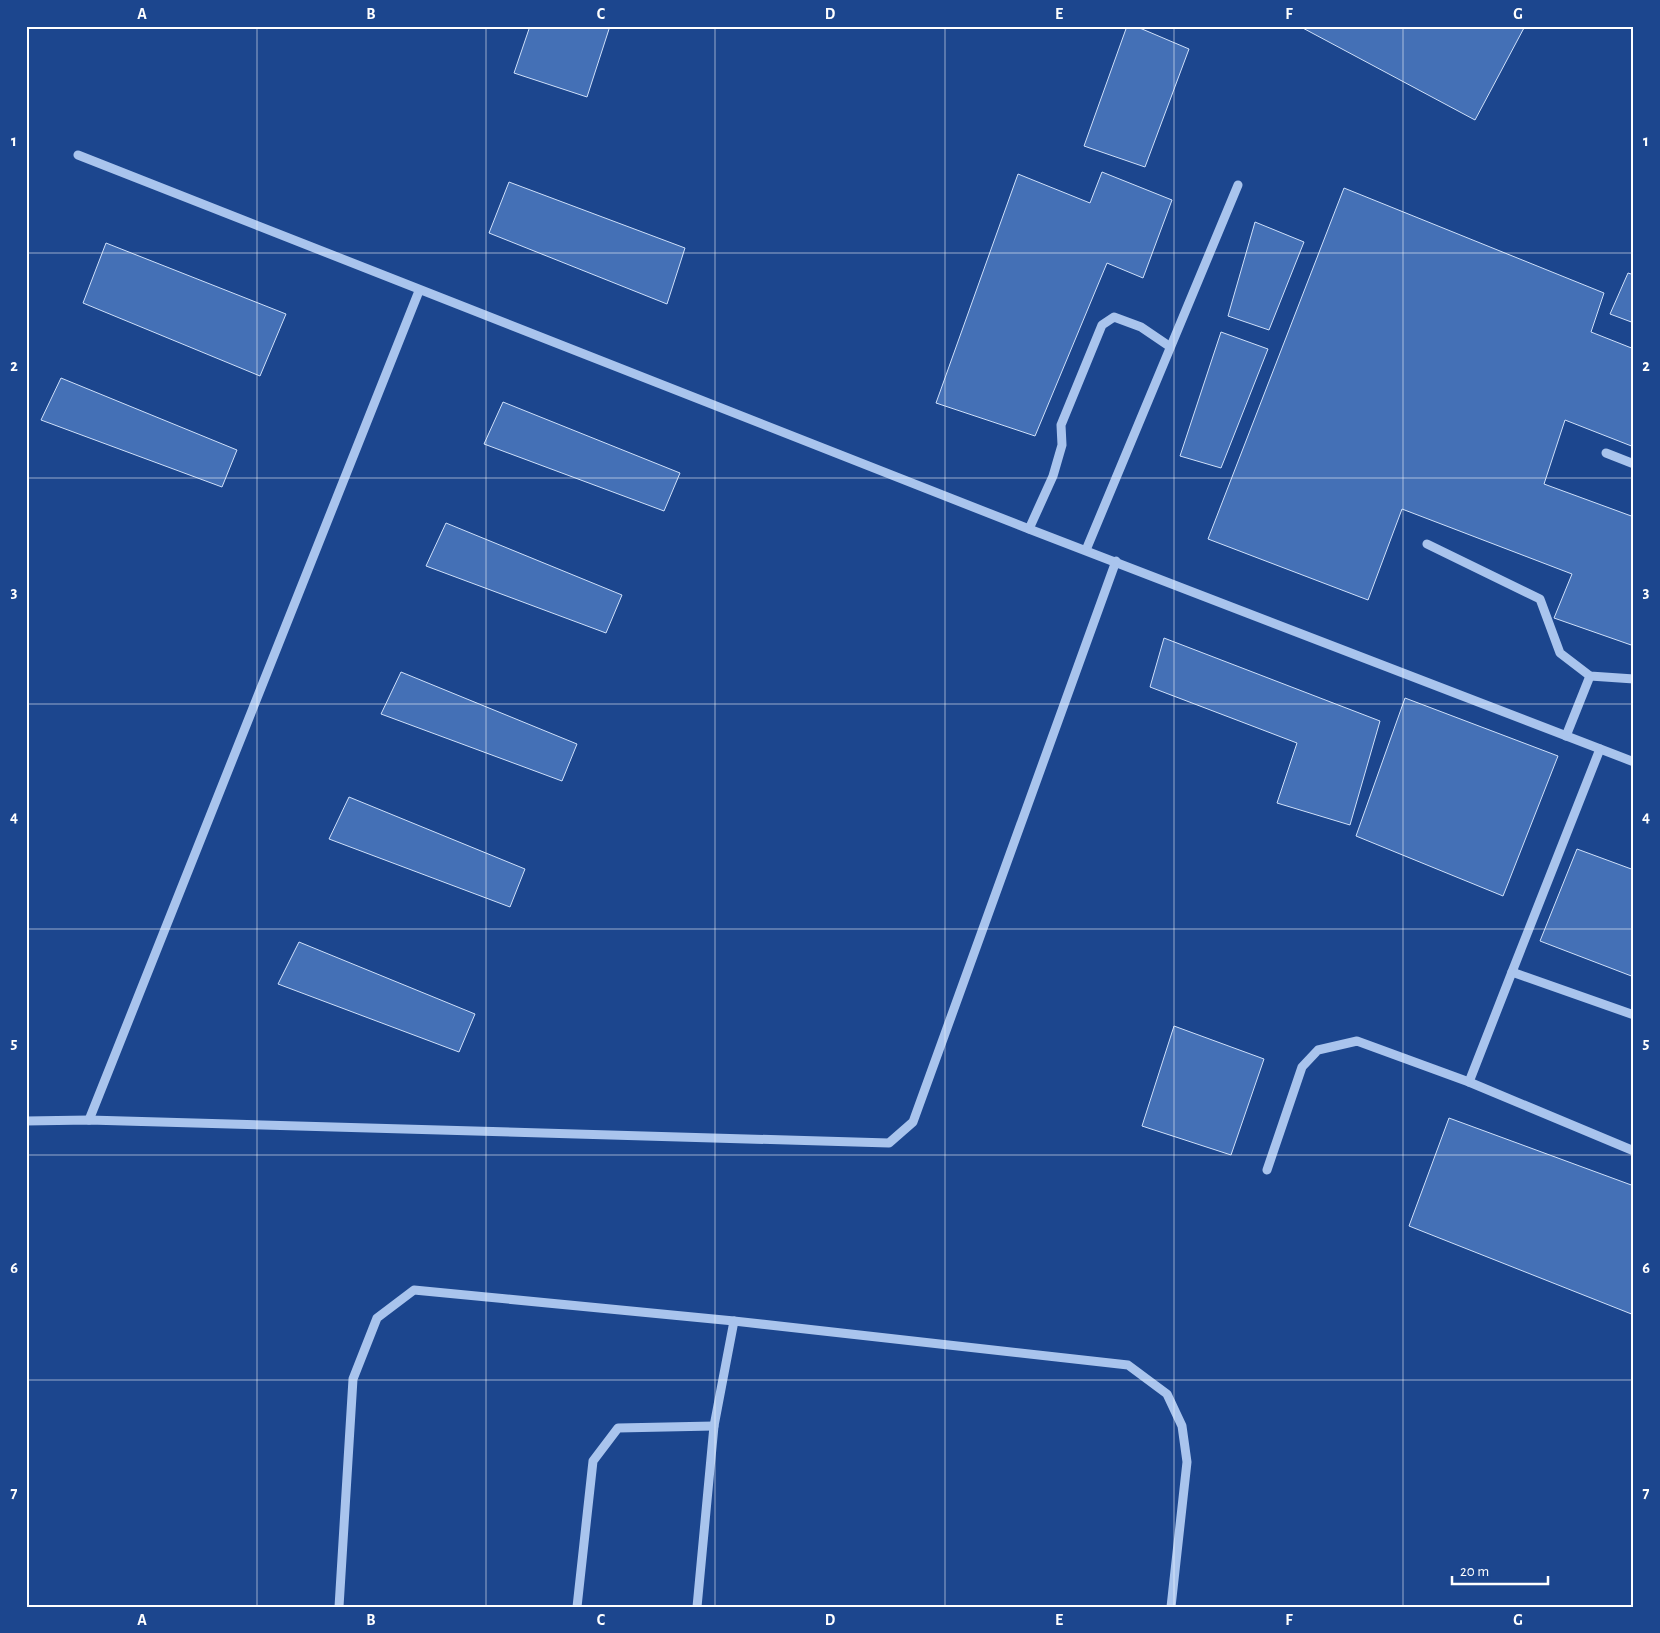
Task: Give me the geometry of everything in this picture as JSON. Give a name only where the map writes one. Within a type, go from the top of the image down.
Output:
[{"type":"street","points":[[78,155],[419,291],[1029,529],[1634,762]]},
{"type":"street","points":[[1086,550],[1169,346],[1238,185]]},
{"type":"street","points":[[89,1120],[419,291]]},
{"type":"street","points":[[1029,529],[1053,476],[1062,445],[1061,425],[1102,326],[1114,317],[1142,327],[1169,346]]},
{"type":"street","points":[[1606,453],[1634,464]]},
{"type":"street","points":[[1427,544],[1540,600],[1560,653],[1590,676],[1634,679]]},
{"type":"street","points":[[26,1121],[89,1120],[889,1143],[913,1122],[1116,561]]},
{"type":"street","points":[[1566,736],[1590,676]]},
{"type":"street","points":[[1469,1082],[1600,749]]},
{"type":"street","points":[[1512,972],[1634,1015]]},
{"type":"street","points":[[1267,1170],[1302,1067],[1318,1050],[1357,1041],[1469,1082],[1634,1151]]},
{"type":"street","points":[[339,1607],[353,1379],[377,1318],[414,1290],[734,1321],[1128,1365],[1167,1394],[1182,1426],[1187,1462],[1171,1607]]},
{"type":"street","points":[[697,1607],[714,1426],[734,1321]]},
{"type":"street","points":[[577,1607],[592,1461],[618,1428],[714,1426]]},
{"type":"building","points":[[530,26],[610,26],[587,97],[514,73]]},
{"type":"building","points":[[1127,26],[1135,26],[1189,49],[1145,167],[1084,146]]},
{"type":"building","points":[[1299,26],[1525,26],[1475,120]]},
{"type":"building","points":[[1102,172],[1172,200],[1143,278],[1107,263],[1035,436],[936,403],[1018,174],[1090,203]]},
{"type":"building","points":[[509,182],[685,248],[667,304],[489,233]]},
{"type":"building","points":[[1344,188],[1604,293],[1591,332],[1634,349],[1634,447],[1565,420],[1544,484],[1634,517],[1634,646],[1554,618],[1572,574],[1402,509],[1368,600],[1208,539]]},
{"type":"building","points":[[1255,222],[1304,242],[1269,330],[1228,316]]},
{"type":"building","points":[[106,243],[286,314],[260,376],[83,303]]},
{"type":"building","points":[[1628,273],[1634,275],[1634,323],[1610,314]]},
{"type":"building","points":[[1221,332],[1268,349],[1221,468],[1180,456]]},
{"type":"building","points":[[61,378],[237,450],[222,487],[41,420]]},
{"type":"building","points":[[503,402],[680,473],[664,511],[484,444]]},
{"type":"building","points":[[446,523],[622,595],[606,633],[426,566]]},
{"type":"building","points":[[1164,638],[1380,721],[1350,825],[1277,803],[1297,743],[1150,687]]},
{"type":"building","points":[[401,672],[577,744],[562,781],[381,714]]},
{"type":"building","points":[[1405,698],[1558,756],[1503,896],[1356,836]]},
{"type":"building","points":[[349,797],[525,869],[510,907],[329,839]]},
{"type":"building","points":[[1577,849],[1634,870],[1634,977],[1540,941]]},
{"type":"building","points":[[299,942],[475,1014],[459,1052],[278,984]]},
{"type":"building","points":[[1174,1026],[1264,1059],[1231,1155],[1142,1126]]},
{"type":"building","points":[[1449,1118],[1634,1186],[1634,1315],[1409,1226]]}]
